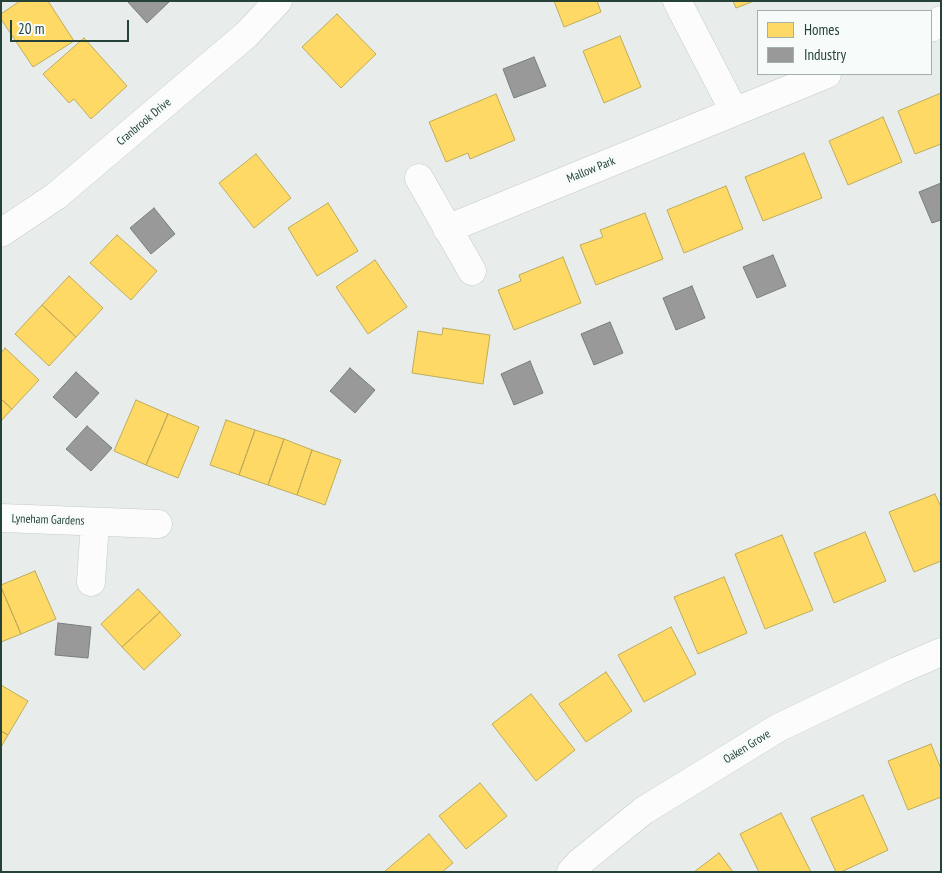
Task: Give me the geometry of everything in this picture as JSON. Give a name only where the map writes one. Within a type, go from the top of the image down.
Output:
[{"type":"street","name":"Cranbrook Drive","points":[[1,233],[56,196],[246,35],[278,1]]},
{"type":"street","points":[[677,1],[734,111]]},
{"type":"street","name":"Mallow Park","points":[[448,229],[824,75]]},
{"type":"street","points":[[419,178],[472,271]]},
{"type":"street","name":"Lyneham Gardens","points":[[1,518],[158,524]]},
{"type":"street","name":"Lyneham Gardens","points":[[91,582],[95,522]]},
{"type":"street","name":"Oaken Grove","points":[[570,872],[644,811],[778,728],[941,652]]},
{"type":"building: Homes","points":[[20,1],[48,1],[74,41],[33,67],[1,19],[1,14]]},
{"type":"building: Homes","points":[[554,1],[597,1],[601,12],[564,27]]},
{"type":"building: Homes","points":[[733,1],[754,1],[736,8]]},
{"type":"building: Homes","points":[[337,14],[376,54],[341,88],[302,47]]},
{"type":"building: Homes","points":[[620,36],[641,87],[604,103],[583,51]]},
{"type":"building: Homes","points":[[84,38],[127,86],[91,119],[74,99],[69,103],[43,74]]},
{"type":"building: Homes","points":[[941,93],[941,144],[915,154],[898,111]]},
{"type":"building: Homes","points":[[496,94],[515,140],[470,159],[468,153],[446,162],[429,122]]},
{"type":"building: Homes","points":[[883,117],[902,162],[848,185],[829,141]]},
{"type":"building: Homes","points":[[804,153],[822,198],[763,221],[745,177]]},
{"type":"building: Homes","points":[[256,154],[291,198],[254,228],[219,183]]},
{"type":"building: Homes","points":[[726,186],[743,229],[684,253],[667,210]]},
{"type":"building: Homes","points":[[328,203],[358,251],[317,276],[288,228]]},
{"type":"building: Homes","points":[[645,213],[663,259],[596,285],[580,245],[603,237],[600,230]]},
{"type":"building: Homes","points":[[117,235],[157,271],[131,300],[90,263]]},
{"type":"building: Homes","points":[[563,257],[581,303],[514,330],[498,290],[521,281],[519,275]]},
{"type":"building: Homes","points":[[375,260],[407,307],[368,334],[336,287]]},
{"type":"building: Homes","points":[[69,276],[103,308],[76,337],[42,305]]},
{"type":"building: Homes","points":[[42,305],[76,337],[49,366],[15,334]]},
{"type":"building: Homes","points":[[443,328],[490,335],[483,384],[412,373],[418,331],[442,335]]},
{"type":"building: Homes","points":[[5,348],[39,380],[12,409],[1,399],[1,353]]},
{"type":"building: Homes","points":[[1,399],[12,409],[1,421]]},
{"type":"building: Homes","points":[[136,400],[168,414],[146,465],[114,451]]},
{"type":"building: Homes","points":[[168,414],[199,427],[178,478],[146,465]]},
{"type":"building: Homes","points":[[226,420],[255,430],[239,475],[210,465]]},
{"type":"building: Homes","points":[[255,430],[284,439],[268,485],[239,475]]},
{"type":"building: Homes","points":[[284,439],[312,450],[297,495],[268,485]]},
{"type":"building: Homes","points":[[312,450],[341,460],[325,505],[297,495]]},
{"type":"building: Homes","points":[[935,494],[941,507],[941,561],[914,572],[889,512]]},
{"type":"building: Homes","points":[[865,532],[886,581],[834,603],[814,553]]},
{"type":"building: Homes","points":[[782,535],[813,610],[765,629],[735,554]]},
{"type":"building: Homes","points":[[35,571],[56,619],[21,634],[1,585]]},
{"type":"building: Homes","points":[[724,577],[747,633],[698,654],[674,597]]},
{"type":"building: Homes","points":[[1,587],[21,634],[1,642]]},
{"type":"building: Homes","points":[[138,589],[160,612],[122,647],[101,624]]},
{"type":"building: Homes","points":[[160,612],[181,635],[144,670],[122,647]]},
{"type":"building: Homes","points":[[671,627],[696,674],[644,702],[618,655]]},
{"type":"building: Homes","points":[[606,672],[632,711],[586,742],[559,704]]},
{"type":"building: Homes","points":[[1,685],[28,701],[8,735],[1,731]]},
{"type":"building: Homes","points":[[531,694],[575,750],[536,781],[492,724]]},
{"type":"building: Homes","points":[[1,731],[8,735],[1,747]]},
{"type":"building: Homes","points":[[931,744],[941,769],[941,797],[908,810],[888,761]]},
{"type":"building: Homes","points":[[480,783],[507,816],[466,849],[439,816]]},
{"type":"building: Homes","points":[[863,795],[888,850],[841,872],[836,872],[811,818]]},
{"type":"building: Homes","points":[[781,813],[811,872],[759,872],[740,834]]},
{"type":"building: Homes","points":[[429,834],[453,863],[442,872],[385,871]]},
{"type":"building: Homes","points":[[719,853],[733,872],[694,872]]},
{"type":"building: Industry","points":[[127,1],[170,1],[147,23]]},
{"type":"building: Industry","points":[[534,57],[546,86],[514,98],[503,69]]},
{"type":"building: Industry","points":[[941,183],[941,220],[932,223],[919,192]]},
{"type":"building: Industry","points":[[154,208],[175,234],[151,254],[130,228]]},
{"type":"building: Industry","points":[[773,255],[786,286],[757,298],[743,267]]},
{"type":"building: Industry","points":[[692,286],[705,318],[676,330],[663,298]]},
{"type":"building: Industry","points":[[610,322],[623,353],[594,365],[581,334]]},
{"type":"building: Industry","points":[[530,361],[543,393],[514,405],[501,374]]},
{"type":"building: Industry","points":[[350,368],[375,390],[355,413],[330,391]]},
{"type":"building: Industry","points":[[76,372],[99,393],[76,418],[53,397]]},
{"type":"building: Industry","points":[[87,426],[112,448],[91,471],[66,449]]},
{"type":"building: Industry","points":[[58,623],[91,627],[88,658],[55,655]]}]
